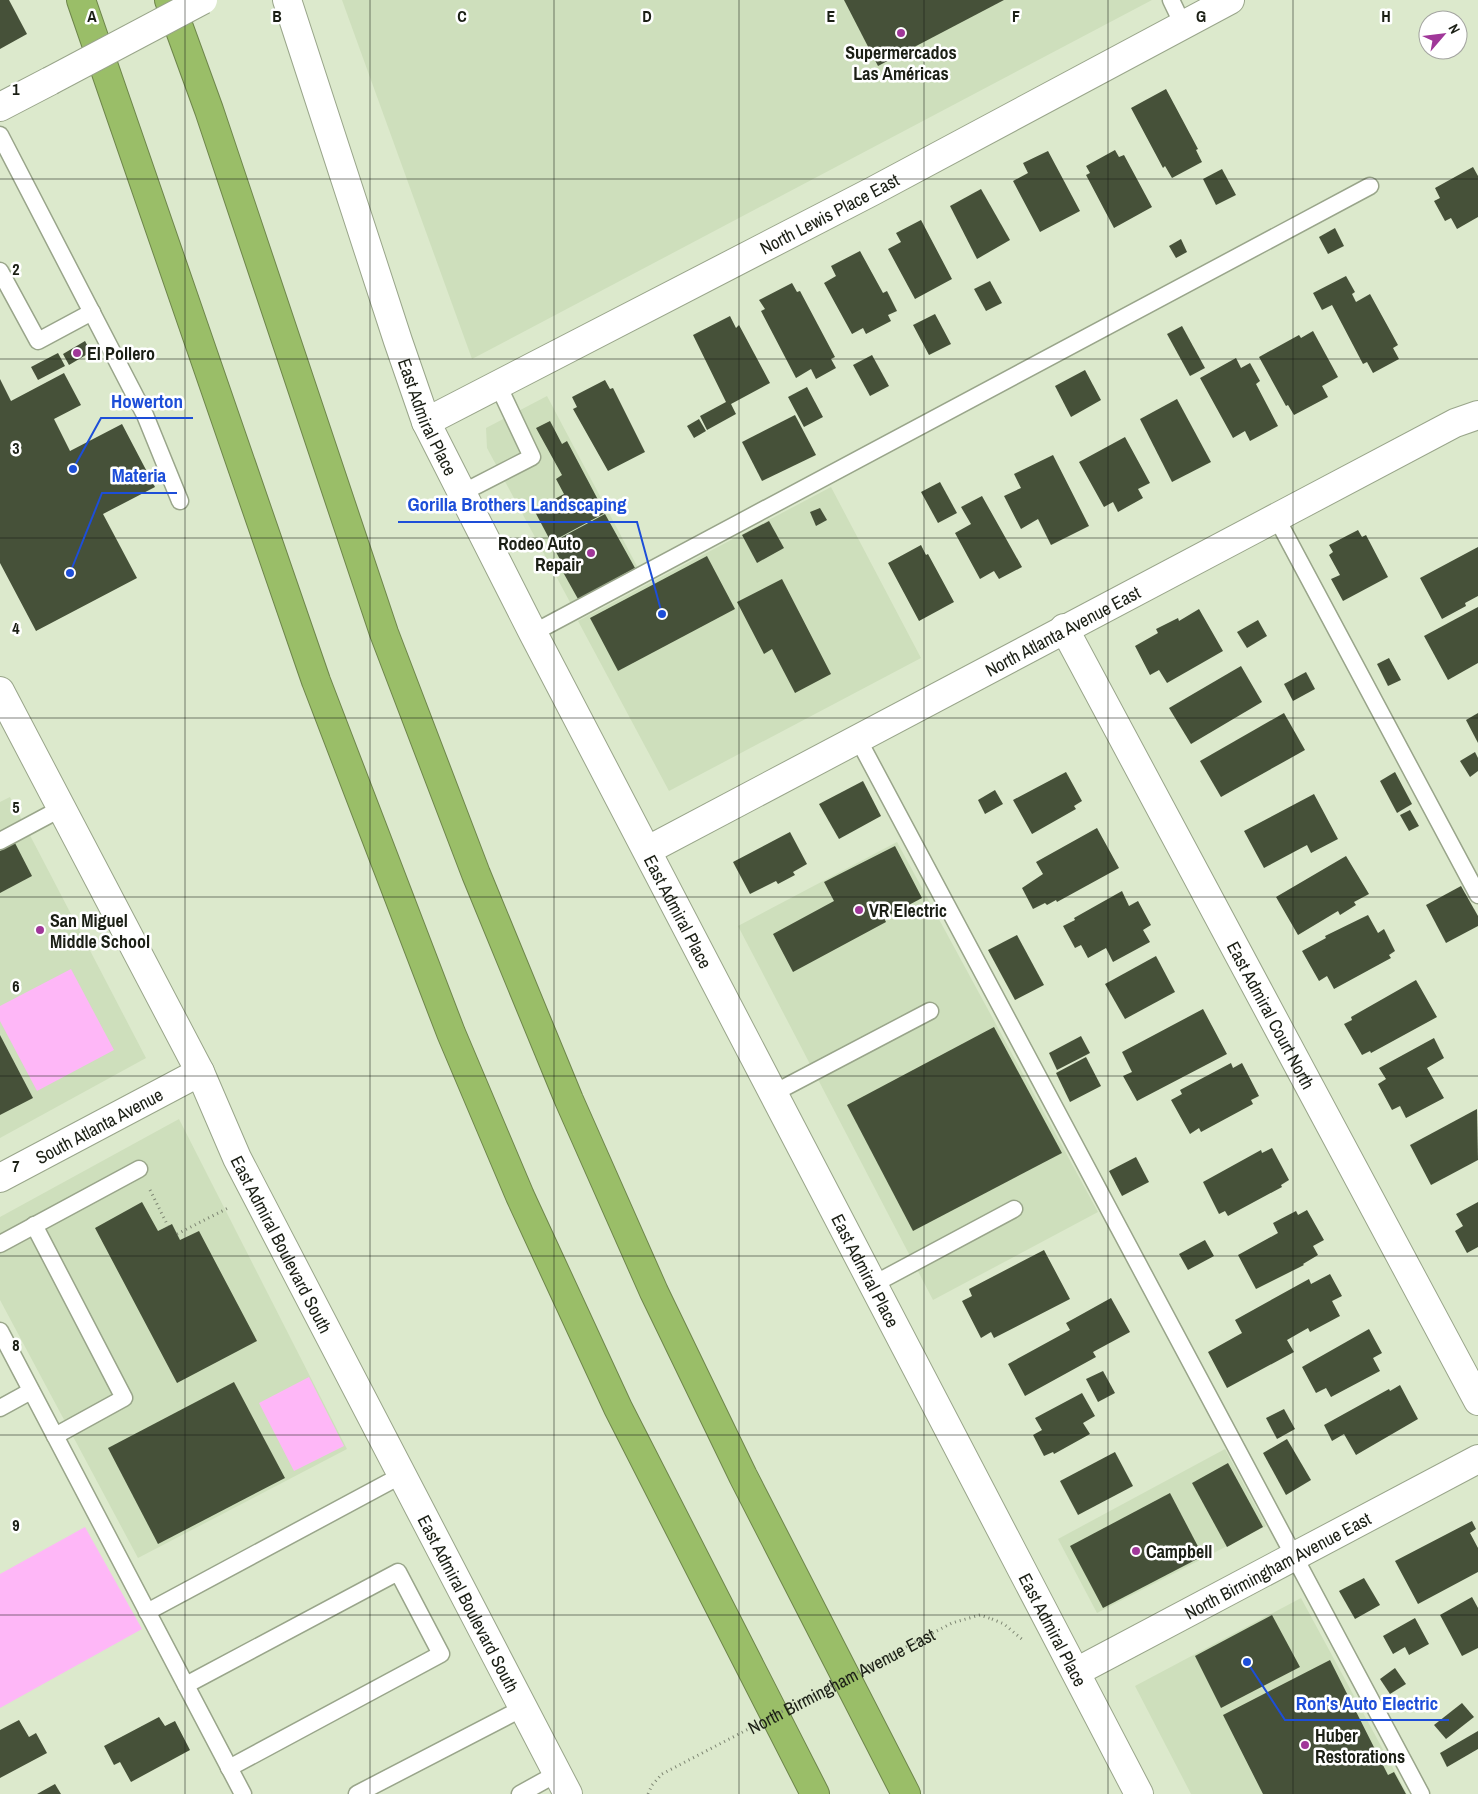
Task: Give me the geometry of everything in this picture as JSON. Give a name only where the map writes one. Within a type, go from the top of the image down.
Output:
[{"type":"highway","points":[[81,0],[316,681],[451,1033],[520,1196],[618,1408],[815,1794]]},
{"type":"highway","points":[[169,0],[209,110],[384,633],[476,874],[569,1100],[654,1292],[743,1476],[906,1794]]},
{"type":"highway","points":[[859,1704],[923,1794]]},
{"type":"main road","points":[[0,107],[203,0]]},
{"type":"main road","name":"East Admiral Place","points":[[287,0],[398,342],[426,422],[533,633],[648,850],[1139,1794]]},
{"type":"main road","name":"North Lewis Place East","points":[[426,422],[873,191],[1230,0]]},
{"type":"main road","name":"North Atlanta Avenue East","points":[[648,850],[1064,628],[1455,423],[1478,415]]},
{"type":"main road","name":"East Admiral Court North","points":[[1064,628],[1478,1401]]},
{"type":"main road","name":"East Admiral Boulevard South","points":[[0,691],[60,809],[200,1072],[237,1158],[563,1784]]},
{"type":"main road","name":"South Atlanta Avenue","points":[[0,1178],[200,1072]]},
{"type":"main road","name":"North Birmingham Avenue East","points":[[1076,1672],[1478,1459]]},
{"type":"lane","points":[[1171,0],[1183,25]]},
{"type":"lane","points":[[0,135],[145,415],[180,501]]},
{"type":"lane","points":[[533,633],[1370,186]]},
{"type":"lane","points":[[0,271],[38,341],[92,312]]},
{"type":"lane","points":[[462,493],[532,457],[498,385]]},
{"type":"lane","points":[[1276,517],[1478,895]]},
{"type":"lane","points":[[858,739],[1421,1794]]},
{"type":"lane","points":[[0,840],[60,809]]},
{"type":"lane","points":[[774,1093],[930,1011]]},
{"type":"lane","points":[[0,1244],[139,1169]]},
{"type":"lane","points":[[874,1284],[1014,1209]]},
{"type":"lane","points":[[34,1226],[124,1398],[55,1436]]},
{"type":"lane","points":[[0,1331],[243,1794]]},
{"type":"lane","points":[[0,1408],[32,1391]]},
{"type":"lane","points":[[147,1612],[402,1475]]},
{"type":"lane","points":[[186,1685],[398,1572],[441,1654],[229,1768]]},
{"type":"lane","points":[[358,1794],[523,1708]]},
{"type":"lane","points":[[520,1794],[563,1784]]},
{"type":"path","points":[[177,1234],[230,1207]]},
{"type":"path","name":"North Birmingham Avenue East","points":[[648,1794],[652,1785],[662,1774],[952,1623],[980,1615],[1004,1624],[1030,1647]]},
{"type":"shaded area","points":[[342,0],[1152,0],[472,359]]},
{"type":"shaded area","points":[[547,396],[638,568],[571,604],[487,448],[486,428]]},
{"type":"shaded area","points":[[831,487],[921,658],[669,791],[578,621]]},
{"type":"shaded area","name":"San Miguel Middle School","points":[[10,797],[146,1058],[0,1138],[0,802]]},
{"type":"shaded area","points":[[897,842],[1098,1212],[933,1300],[738,926]]},
{"type":"shaded area","points":[[71,969],[114,1050],[37,1091],[0,1021],[0,1006]]},
{"type":"shaded area","points":[[179,1119],[347,1449],[138,1558],[0,1300],[0,1217]]},
{"type":"shaded area","points":[[309,1377],[344,1446],[294,1471],[259,1403]]},
{"type":"shaded area","points":[[1225,1449],[1266,1526],[1097,1613],[1058,1539]]},
{"type":"shaded area","points":[[85,1527],[142,1629],[0,1708],[0,1574]]},
{"type":"shaded area","points":[[1301,1598],[1407,1794],[1191,1794],[1135,1686]]},
{"type":"building","points":[[0,0],[9,0],[27,34],[0,49]]},
{"type":"building","name":"Supermercados Las Américas","points":[[844,0],[1004,0],[878,66]]},
{"type":"building","points":[[1166,89],[1198,149],[1196,150],[1202,162],[1172,178],[1165,166],[1163,168],[1131,108]]},
{"type":"building","points":[[1115,150],[1119,157],[1124,155],[1152,207],[1114,228],[1086,175],[1090,173],[1086,166]]},
{"type":"building","points":[[1048,151],[1080,211],[1040,232],[1013,181],[1028,173],[1023,163]]},
{"type":"building","points":[[1473,167],[1478,176],[1478,217],[1457,229],[1451,218],[1445,221],[1434,201],[1440,198],[1435,188]]},
{"type":"building","points":[[1222,169],[1236,195],[1216,205],[1203,179]]},
{"type":"building","points":[[981,189],[1010,240],[977,259],[950,206]]},
{"type":"building","points":[[921,220],[952,279],[915,299],[888,249],[901,242],[896,233]]},
{"type":"building","points":[[1335,228],[1344,246],[1328,254],[1319,237]]},
{"type":"building","points":[[1181,239],[1187,252],[1176,258],[1169,246]]},
{"type":"building","points":[[860,251],[883,293],[887,291],[897,311],[888,315],[891,321],[866,334],[863,328],[852,334],[824,283],[836,276],[831,266]]},
{"type":"building","points":[[1346,276],[1355,292],[1352,294],[1356,302],[1370,294],[1398,345],[1393,348],[1399,359],[1373,373],[1367,362],[1363,364],[1332,305],[1322,310],[1313,293]]},
{"type":"building","points":[[990,281],[1002,303],[986,311],[974,289]]},
{"type":"building","points":[[792,283],[797,292],[800,291],[835,357],[831,359],[836,368],[816,379],[811,369],[796,378],[761,311],[765,309],[759,300]]},
{"type":"building","points":[[935,314],[951,344],[929,355],[913,325]]},
{"type":"building","points":[[730,316],[736,328],[739,325],[770,383],[731,404],[736,414],[707,430],[700,416],[726,402],[693,335]]},
{"type":"building","points":[[1182,326],[1205,368],[1190,376],[1167,334]]},
{"type":"building","points":[[1313,331],[1338,377],[1322,386],[1328,397],[1294,415],[1288,405],[1286,406],[1259,357],[1299,335],[1301,338]]},
{"type":"building","name":"El Pollero","points":[[85,341],[91,352],[69,365],[63,354]]},
{"type":"building","points":[[58,353],[65,366],[38,380],[31,367]]},
{"type":"building","points":[[872,355],[889,386],[870,396],[853,365]]},
{"type":"building","points":[[1236,358],[1241,368],[1250,363],[1260,381],[1256,384],[1278,426],[1250,441],[1245,431],[1233,438],[1200,378]]},
{"type":"building","points":[[1085,370],[1101,400],[1071,417],[1055,386]]},
{"type":"building","points":[[64,373],[81,405],[54,419],[70,451],[122,424],[155,487],[103,514],[137,578],[36,631],[0,563],[0,379],[11,401]]},
{"type":"building","points":[[605,380],[610,389],[613,388],[645,452],[608,471],[573,409],[577,407],[572,397]]},
{"type":"building","points":[[807,387],[823,417],[804,427],[788,397]]},
{"type":"building","points":[[1177,399],[1211,462],[1172,482],[1140,419]]},
{"type":"building","points":[[795,415],[816,455],[762,481],[742,442]]},
{"type":"building","points":[[699,419],[706,431],[694,438],[687,426]]},
{"type":"building","points":[[550,421],[562,444],[567,441],[605,513],[551,542],[534,510],[564,494],[556,479],[562,475],[536,428]]},
{"type":"building","points":[[1125,437],[1150,483],[1138,489],[1143,498],[1118,512],[1113,502],[1104,507],[1079,462]]},
{"type":"building","points":[[1053,455],[1089,526],[1051,545],[1038,519],[1021,529],[1004,496],[1021,488],[1014,474]]},
{"type":"building","points":[[940,482],[957,513],[938,523],[921,492]]},
{"type":"building","points":[[982,496],[1022,567],[999,579],[994,571],[980,579],[955,533],[971,524],[961,507]]},
{"type":"building","points":[[820,508],[827,520],[816,526],[810,512]]},
{"type":"building","name":"Rodeo Auto Repair","points":[[605,514],[635,568],[578,599],[559,565],[562,563],[551,543]]},
{"type":"building","points":[[769,521],[784,548],[757,563],[742,535]]},
{"type":"building","points":[[1358,530],[1362,537],[1366,535],[1388,577],[1343,601],[1331,579],[1340,575],[1329,555],[1333,552],[1329,545]]},
{"type":"building","points":[[921,545],[926,555],[928,554],[954,602],[919,621],[888,563]]},
{"type":"building","points":[[1478,547],[1478,596],[1465,603],[1466,606],[1442,619],[1420,578]]},
{"type":"building","points":[[707,556],[735,609],[618,671],[590,618]]},
{"type":"building","points":[[782,579],[831,674],[795,693],[772,649],[764,654],[737,602]]},
{"type":"building","points":[[1478,607],[1478,663],[1448,680],[1424,636]]},
{"type":"building","points":[[1199,609],[1223,651],[1167,683],[1159,670],[1150,675],[1135,646],[1158,633],[1156,629],[1178,618],[1179,621]]},
{"type":"building","points":[[1258,620],[1267,636],[1247,648],[1237,632]]},
{"type":"building","points":[[1389,658],[1401,680],[1388,686],[1377,664]]},
{"type":"building","points":[[1241,666],[1262,702],[1191,744],[1169,708]]},
{"type":"building","points":[[1306,672],[1315,689],[1293,701],[1284,684]]},
{"type":"building","points":[[1284,713],[1305,750],[1221,797],[1200,761]]},
{"type":"building","points":[[1478,713],[1478,743],[1466,720]]},
{"type":"building","points":[[1475,752],[1478,758],[1478,771],[1470,777],[1460,761]]},
{"type":"building","points":[[1066,772],[1082,801],[1074,806],[1076,809],[1032,834],[1013,800]]},
{"type":"building","points":[[1395,772],[1412,804],[1397,813],[1380,781]]},
{"type":"building","points":[[863,781],[881,816],[839,839],[819,804]]},
{"type":"building","points":[[995,790],[1003,804],[985,814],[978,800]]},
{"type":"building","points":[[1314,794],[1338,839],[1311,853],[1307,845],[1264,868],[1244,831]]},
{"type":"building","points":[[1410,810],[1419,826],[1409,831],[1400,815]]},
{"type":"building","points":[[1097,828],[1119,868],[1057,902],[1056,900],[1047,905],[1045,903],[1033,909],[1022,888],[1043,874],[1036,862]]},
{"type":"building","points":[[790,832],[807,864],[793,872],[795,875],[778,884],[776,881],[750,894],[733,862]]},
{"type":"building","points":[[15,843],[32,876],[0,893],[0,851]]},
{"type":"building","name":"VR Electric","points":[[895,846],[922,898],[884,918],[886,922],[793,972],[773,934],[834,901],[824,882]]},
{"type":"building","points":[[1346,856],[1369,894],[1354,902],[1356,905],[1340,915],[1338,911],[1298,935],[1276,897]]},
{"type":"building","points":[[1461,886],[1478,916],[1478,926],[1446,943],[1426,905]]},
{"type":"building","points":[[1122,891],[1129,906],[1138,901],[1151,925],[1143,930],[1150,942],[1113,962],[1106,948],[1088,958],[1081,945],[1075,948],[1063,926]]},
{"type":"building","points":[[1368,915],[1378,933],[1384,929],[1395,951],[1389,955],[1391,958],[1334,989],[1327,976],[1319,981],[1302,951],[1326,938],[1325,936]]},
{"type":"building","points":[[1017,935],[1044,985],[1015,1000],[988,950]]},
{"type":"building","points":[[1156,956],[1175,992],[1125,1019],[1105,984]]},
{"type":"building","points":[[1416,980],[1437,1017],[1371,1053],[1370,1051],[1362,1055],[1344,1024],[1352,1020],[1351,1017]]},
{"type":"building","points":[[1203,1009],[1227,1054],[1137,1101],[1123,1076],[1132,1072],[1122,1052]]},
{"type":"building","points":[[994,1027],[1062,1153],[913,1231],[847,1105]]},
{"type":"building","points":[[0,1035],[33,1098],[0,1115]]},
{"type":"building","points":[[1081,1036],[1090,1053],[1057,1070],[1049,1053]]},
{"type":"building","points":[[1434,1038],[1444,1058],[1427,1068],[1444,1098],[1406,1118],[1400,1106],[1392,1110],[1378,1084],[1386,1079],[1379,1068]]},
{"type":"building","points":[[1086,1057],[1101,1086],[1070,1102],[1056,1073]]},
{"type":"building","points":[[1231,1063],[1233,1068],[1242,1063],[1259,1096],[1251,1100],[1253,1104],[1201,1132],[1199,1128],[1190,1134],[1171,1100],[1182,1094],[1180,1090]]},
{"type":"building","points":[[1477,1109],[1478,1160],[1431,1185],[1410,1145]]},
{"type":"building","points":[[1272,1148],[1289,1180],[1281,1185],[1282,1187],[1228,1216],[1225,1211],[1219,1214],[1203,1182],[1261,1150],[1262,1153]]},
{"type":"building","points":[[1136,1157],[1149,1182],[1122,1196],[1109,1171]]},
{"type":"building","points":[[142,1202],[158,1231],[172,1224],[180,1240],[199,1231],[257,1341],[177,1383],[95,1228]]},
{"type":"building","points":[[1478,1202],[1478,1247],[1467,1253],[1455,1231],[1463,1226],[1456,1214]]},
{"type":"building","points":[[1307,1210],[1324,1240],[1313,1246],[1318,1255],[1304,1265],[1256,1289],[1238,1255],[1278,1233],[1273,1223],[1296,1211],[1298,1215]]},
{"type":"building","points":[[1205,1240],[1214,1256],[1188,1270],[1179,1254]]},
{"type":"building","points":[[1044,1250],[1070,1299],[994,1338],[991,1332],[981,1338],[962,1301],[972,1296],[969,1289]]},
{"type":"building","points":[[1330,1274],[1342,1296],[1332,1301],[1340,1316],[1310,1332],[1308,1328],[1287,1340],[1294,1352],[1227,1388],[1208,1352],[1242,1333],[1235,1320],[1309,1279],[1311,1284]]},
{"type":"building","points":[[1111,1298],[1130,1332],[1093,1352],[1096,1357],[1025,1396],[1008,1364],[1070,1330],[1066,1323]]},
{"type":"building","points":[[1369,1329],[1382,1353],[1373,1358],[1380,1371],[1331,1397],[1326,1388],[1316,1393],[1302,1367]]},
{"type":"building","points":[[1103,1371],[1115,1393],[1098,1402],[1086,1379]]},
{"type":"building","points":[[234,1382],[285,1478],[158,1544],[108,1448]]},
{"type":"building","points":[[1400,1385],[1418,1419],[1356,1455],[1344,1434],[1332,1441],[1324,1425],[1389,1389],[1390,1391]]},
{"type":"building","points":[[1082,1393],[1095,1416],[1083,1423],[1090,1434],[1054,1454],[1053,1452],[1044,1456],[1033,1435],[1042,1430],[1035,1418]]},
{"type":"building","points":[[1284,1409],[1295,1429],[1277,1439],[1266,1418]]},
{"type":"building","points":[[1287,1439],[1311,1480],[1286,1495],[1263,1453]]},
{"type":"building","points":[[1115,1452],[1133,1486],[1078,1515],[1060,1481]]},
{"type":"building","points":[[1228,1463],[1263,1527],[1227,1547],[1192,1483]]},
{"type":"building","name":"Campbell","points":[[1170,1493],[1203,1556],[1103,1608],[1070,1546]]},
{"type":"building","points":[[1472,1521],[1476,1529],[1470,1533],[1478,1548],[1478,1572],[1418,1604],[1395,1561]]},
{"type":"building","points":[[1364,1578],[1380,1605],[1355,1619],[1339,1591]]},
{"type":"building","points":[[1472,1597],[1478,1608],[1478,1648],[1462,1656],[1440,1615]]},
{"type":"building","points":[[1272,1615],[1300,1667],[1221,1708],[1195,1656]]},
{"type":"building","points":[[1415,1618],[1429,1644],[1409,1655],[1405,1647],[1393,1654],[1383,1636]]},
{"type":"building","name":"Huber Restorations","points":[[1330,1660],[1388,1775],[1394,1772],[1406,1794],[1263,1794],[1223,1715]]},
{"type":"building","points":[[1395,1668],[1406,1684],[1390,1694],[1380,1679]]},
{"type":"building","points":[[1462,1703],[1474,1717],[1446,1739],[1434,1725]]},
{"type":"building","points":[[159,1717],[165,1726],[175,1721],[190,1750],[131,1782],[120,1762],[114,1765],[104,1746]]},
{"type":"building","points":[[19,1720],[29,1737],[36,1733],[47,1753],[0,1778],[0,1730]]},
{"type":"building","points":[[1478,1731],[1478,1749],[1447,1767],[1440,1753]]},
{"type":"building","points":[[55,1784],[61,1794],[37,1794]]},
{"type":"place","name":"Supermercados Las Américas","points":[[901,33]]},
{"type":"place","name":"El Pollero","points":[[77,353]]},
{"type":"place","name":"Howerton","points":[[73,469]]},
{"type":"place","name":"Rodeo Auto Repair","points":[[591,553]]},
{"type":"place","name":"Materia","points":[[70,573]]},
{"type":"place","name":"Gorilla Brothers Landscaping","points":[[662,614]]},
{"type":"place","name":"VR Electric","points":[[859,910]]},
{"type":"place","name":"San Miguel Middle School","points":[[40,930]]},
{"type":"place","name":"Campbell","points":[[1136,1551]]},
{"type":"place","name":"Ron's Auto Electric","points":[[1247,1662]]},
{"type":"place","name":"Huber Restorations","points":[[1305,1745]]}]
